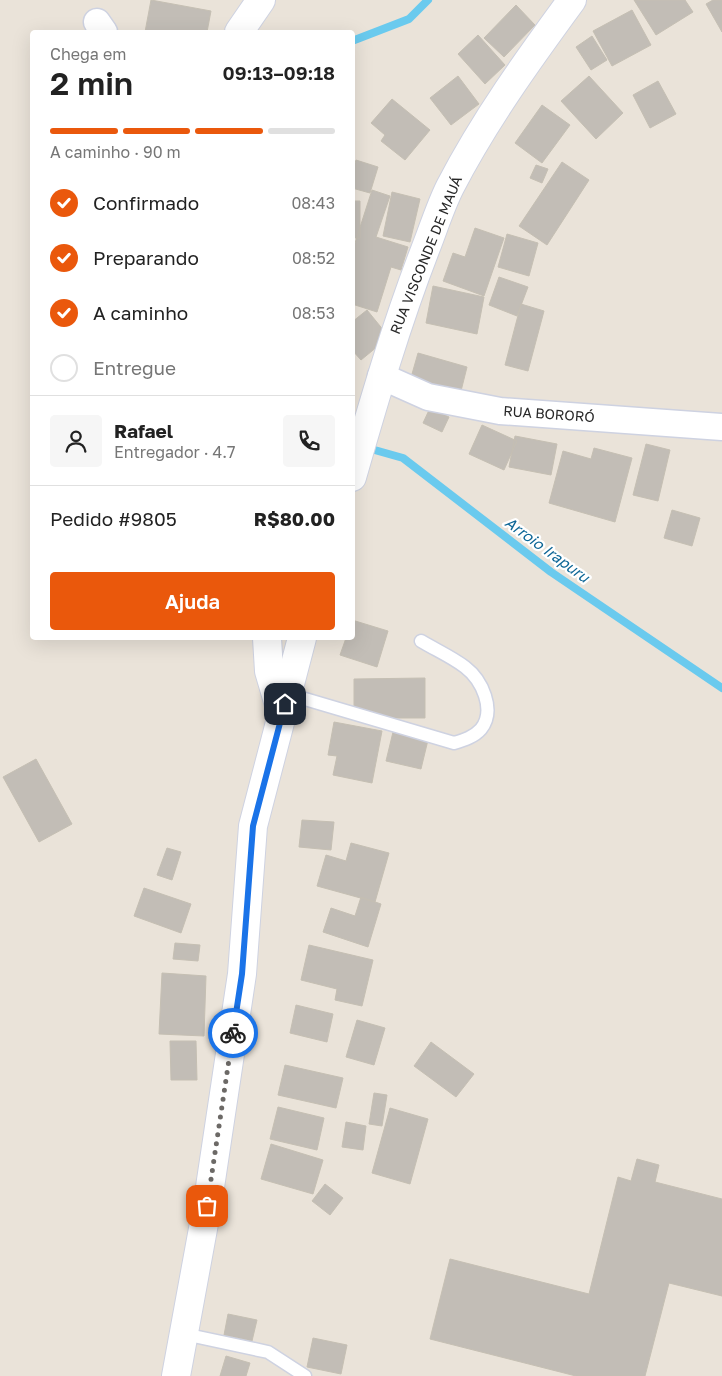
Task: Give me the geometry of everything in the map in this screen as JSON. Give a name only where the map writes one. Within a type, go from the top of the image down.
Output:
[{"type":"main road","points":[[239,30],[261,0]]},
{"type":"main road","name":"RUA VISCONDE DE MAUÁ","points":[[355,467],[408,295],[450,188],[481,132],[526,62],[572,0]]},
{"type":"main road","points":[[267,640],[269,671],[285,704]]},
{"type":"main road","points":[[176,1376],[207,1206],[242,974],[253,826],[301,640]]},
{"type":"street","name":"RUA BORORÓ","points":[[379,384],[500,411],[722,427]]},
{"type":"lane","points":[[285,704],[454,743],[471,737],[482,728],[487,714],[486,698],[479,682],[466,668],[421,641]]},
{"type":"lane","points":[[184,1334],[268,1352],[305,1376]]},
{"type":"building","points":[[151,0],[211,11],[207,30],[145,30]]},
{"type":"building","points":[[634,0],[685,0],[693,12],[656,35]]},
{"type":"building","points":[[713,0],[722,0],[722,32],[706,4]]},
{"type":"building","points":[[516,5],[535,25],[504,57],[484,38]]},
{"type":"building","points":[[632,10],[651,45],[612,66],[593,31]]},
{"type":"building","points":[[478,35],[505,65],[485,84],[458,54]]},
{"type":"building","points":[[592,36],[607,60],[591,70],[576,47]]},
{"type":"building","points":[[458,76],[479,104],[451,125],[430,98]]},
{"type":"building","points":[[589,76],[623,113],[596,139],[561,101]]},
{"type":"building","points":[[658,81],[676,114],[650,128],[633,95]]},
{"type":"building","points":[[392,99],[430,130],[405,160],[381,141],[385,135],[371,123]]},
{"type":"building","points":[[542,105],[570,125],[542,163],[515,143]]},
{"type":"building","points":[[356,160],[378,167],[370,193],[355,189]]},
{"type":"building","points":[[562,162],[589,180],[547,245],[519,226]]},
{"type":"building","points":[[536,165],[548,169],[542,183],[530,178]]},
{"type":"building","points":[[372,190],[390,196],[376,237],[408,247],[401,270],[391,267],[377,312],[355,305],[355,243]]},
{"type":"building","points":[[392,192],[420,199],[410,242],[383,236]]},
{"type":"building","points":[[355,201],[360,201],[360,238],[355,238]]},
{"type":"building","points":[[475,228],[504,238],[484,296],[443,281],[453,253],[465,257]]},
{"type":"building","points":[[507,234],[538,243],[529,276],[498,267]]},
{"type":"building","points":[[499,277],[528,287],[517,316],[489,305]]},
{"type":"building","points":[[433,286],[484,297],[477,334],[426,323]]},
{"type":"building","points":[[521,304],[544,311],[528,371],[505,365]]},
{"type":"building","points":[[367,310],[389,337],[361,360],[355,353],[355,320]]},
{"type":"building","points":[[418,353],[467,367],[460,395],[410,381]]},
{"type":"building","points":[[430,408],[449,417],[442,432],[423,423]]},
{"type":"building","points":[[482,425],[517,441],[504,470],[469,454]]},
{"type":"building","points":[[515,436],[557,444],[551,475],[509,467]]},
{"type":"building","points":[[646,444],[670,450],[658,501],[633,495]]},
{"type":"building","points":[[594,448],[632,458],[615,522],[549,503],[563,451],[591,459]]},
{"type":"building","points":[[672,510],[700,518],[692,546],[664,538]]},
{"type":"building","points":[[355,621],[388,631],[377,667],[340,655],[345,640],[355,640]]},
{"type":"building","points":[[425,678],[425,718],[354,718],[354,679]]},
{"type":"building","points":[[334,722],[382,731],[372,783],[333,775],[337,756],[328,755]]},
{"type":"building","points":[[393,732],[428,740],[421,769],[386,761]]},
{"type":"building","points":[[36,759],[72,824],[39,842],[3,777]]},
{"type":"building","points":[[302,820],[334,822],[331,850],[299,847]]},
{"type":"building","points":[[351,843],[389,853],[375,902],[317,886],[326,855],[346,861]]},
{"type":"building","points":[[167,848],[181,852],[172,880],[157,875]]},
{"type":"building","points":[[144,888],[191,904],[181,933],[134,916]]},
{"type":"building","points":[[361,897],[381,904],[368,947],[323,932],[331,908],[355,916]]},
{"type":"building","points":[[175,943],[200,945],[198,961],[173,959]]},
{"type":"building","points":[[309,945],[373,960],[362,1006],[335,1000],[337,989],[301,980]]},
{"type":"building","points":[[162,973],[206,976],[204,1036],[159,1034]]},
{"type":"building","points":[[296,1005],[333,1014],[327,1042],[290,1033]]},
{"type":"building","points":[[357,1020],[385,1028],[374,1065],[346,1057]]},
{"type":"building","points":[[170,1041],[196,1041],[197,1080],[171,1080]]},
{"type":"building","points":[[431,1042],[474,1074],[456,1097],[414,1066]]},
{"type":"building","points":[[285,1065],[343,1078],[336,1108],[278,1095]]},
{"type":"building","points":[[374,1093],[387,1095],[382,1126],[369,1124]]},
{"type":"building","points":[[278,1107],[324,1118],[317,1150],[270,1139]]},
{"type":"building","points":[[390,1108],[428,1119],[410,1184],[372,1173]]},
{"type":"building","points":[[346,1122],[366,1126],[363,1150],[342,1147]]},
{"type":"building","points":[[271,1144],[323,1160],[313,1194],[261,1179]]},
{"type":"building","points":[[637,1159],[659,1165],[655,1182],[722,1199],[722,1296],[669,1283],[645,1376],[576,1376],[430,1339],[450,1259],[589,1294],[618,1177],[631,1181]]},
{"type":"building","points":[[325,1184],[343,1198],[330,1215],[312,1201]]},
{"type":"building","points":[[228,1314],[257,1320],[252,1341],[224,1335]]},
{"type":"building","points":[[313,1338],[347,1345],[341,1374],[307,1367]]},
{"type":"building","points":[[226,1356],[250,1363],[246,1376],[220,1376]]},
{"type":"waterway","name":"Arroio Irapuru","points":[[355,40],[409,19],[428,0]]},
{"type":"waterway","name":"Arroio Irapuru","points":[[364,447],[403,458],[551,572],[722,688]]},
{"type":"way so far","points":[[207,1206],[233,1033]]},
{"type":"route","points":[[233,1033],[242,974],[253,826],[285,704]]}]
